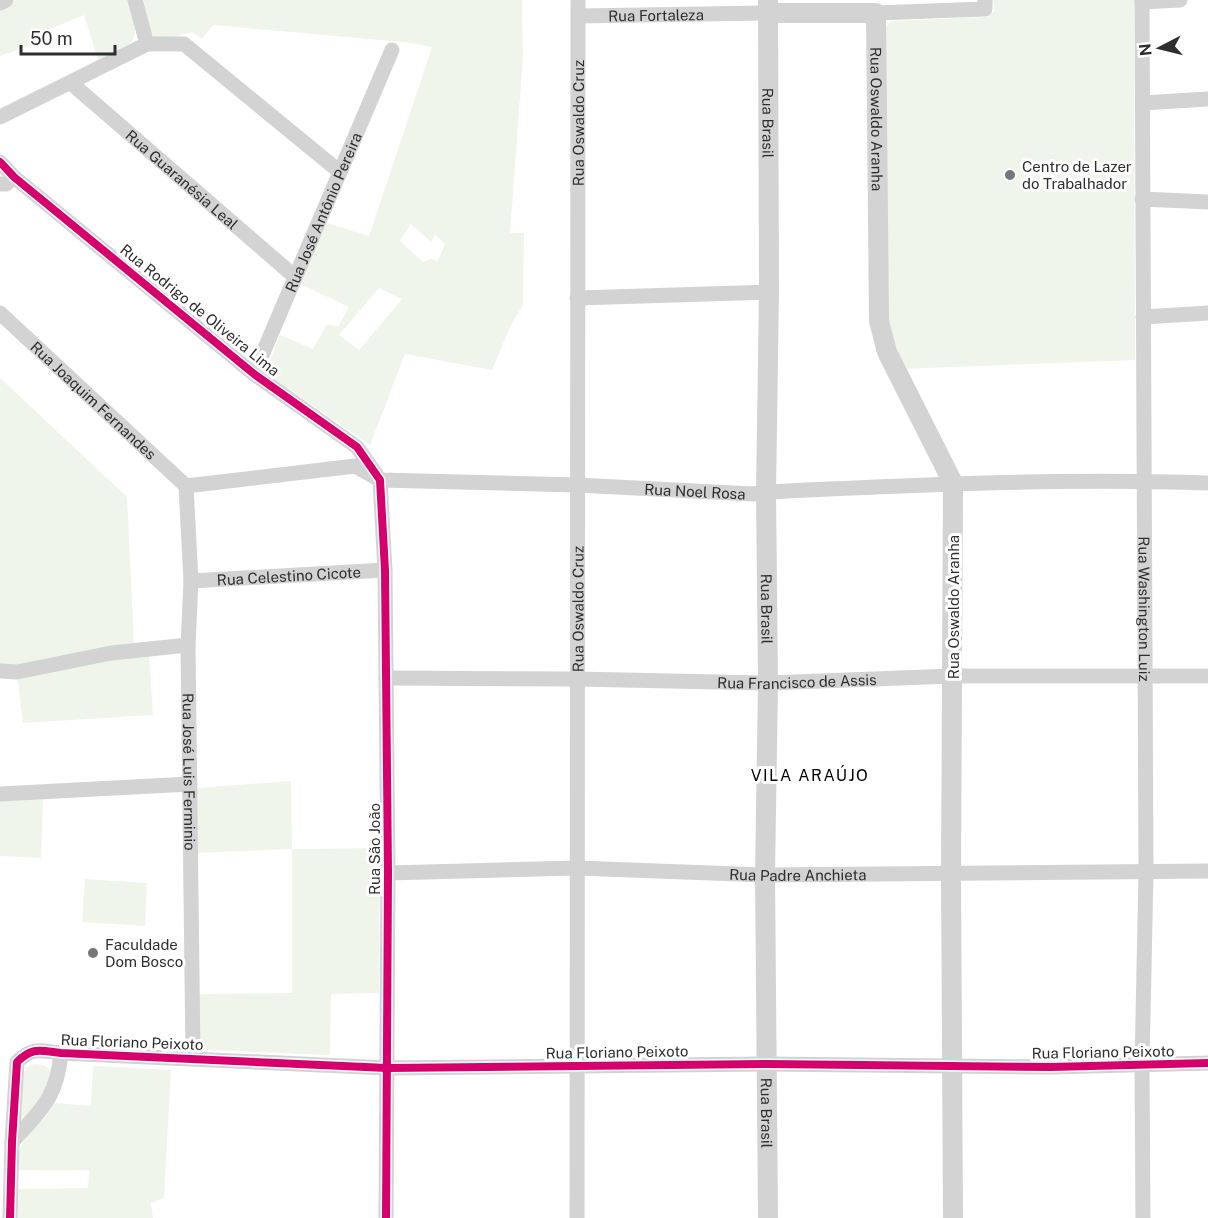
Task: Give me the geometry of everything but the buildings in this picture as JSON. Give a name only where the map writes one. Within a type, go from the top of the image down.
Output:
[{"type":"street","points":[[0,3],[6,0]]},
{"type":"street","points":[[135,0],[147,44]]},
{"type":"street","name":"Rua Oswaldo Cruz","points":[[577,1218],[578,0]]},
{"type":"street","points":[[1142,1],[1180,0]]},
{"type":"street","name":"Rua Washington Luiz","points":[[1142,1],[1146,873],[1142,1065],[1143,1218]]},
{"type":"street","name":"Rua Fortaleza","points":[[578,16],[768,6],[876,13],[905,6],[985,5]]},
{"type":"street","name":"Rua Brasil","points":[[768,6],[766,492],[768,682],[765,875],[768,1218]]},
{"type":"street","name":"Rua Oswaldo Aranha","points":[[876,13],[879,321],[886,352],[953,483],[951,875],[953,1218]]},
{"type":"street","points":[[0,117],[147,44],[184,44],[340,172]]},
{"type":"street","name":"Rua José Antônio Pereira","points":[[254,374],[392,50]]},
{"type":"street","name":"Rua Guaranésia Leal","points":[[71,83],[294,276]]},
{"type":"street","points":[[1143,103],[1208,99]]},
{"type":"street","name":"Rua Rodrigo de Oliveira Lima","points":[[0,162],[5,178],[254,374],[357,447],[380,480]]},
{"type":"street","points":[[1143,199],[1208,202]]},
{"type":"street","points":[[578,298],[768,292]]},
{"type":"street","points":[[1143,317],[1208,312]]},
{"type":"street","name":"Rua Joaquim Fernandes","points":[[0,313],[186,486]]},
{"type":"street","name":"Rua Noel Rosa","points":[[186,486],[355,466],[380,480],[577,485],[753,494],[953,483],[1145,481],[1208,483]]},
{"type":"street","name":"Rua São João","points":[[380,480],[385,570],[388,873],[386,1218]]},
{"type":"street","name":"Rua José Luis Ferminio","points":[[186,486],[191,581],[188,645],[193,1058]]},
{"type":"street","name":"Rua Celestino Cicote","points":[[191,581],[385,570]]},
{"type":"street","points":[[0,671],[17,672],[111,653],[188,645]]},
{"type":"street","name":"Rua Francisco de Assis","points":[[386,678],[768,682],[953,676],[1208,676]]},
{"type":"street","points":[[0,794],[190,784]]},
{"type":"street","name":"Rua Padre Anchieta","points":[[388,873],[577,868],[765,875],[1208,872]]},
{"type":"street","name":"Rua Floriano Peixoto","points":[[12,1142],[17,1062],[27,1052],[36,1050],[387,1068],[768,1064],[1051,1067],[1208,1063]]},
{"type":"street","points":[[10,1218],[12,1142],[47,1103],[57,1080],[61,1053]]},
{"type":"shaded area","points":[[17,0],[129,0],[135,33],[129,44],[98,60],[84,15],[50,29],[34,44],[0,56],[0,8]]},
{"type":"shaded area","points":[[141,0],[522,0],[523,56],[510,233],[524,233],[523,305],[511,325],[492,370],[405,354],[370,445],[268,377],[266,370],[280,335],[313,349],[327,324],[338,327],[349,307],[300,284],[327,223],[369,236],[432,47],[403,42],[213,25],[202,39],[192,32],[174,37],[154,37],[147,24]],"holes":[[[411,224],[431,242],[435,234],[445,244],[438,261],[431,259],[423,262],[400,241]],[[379,288],[402,299],[359,350],[339,335]]]},
{"type":"shaded area","name":"Centro de Lazer do Trabalhador","points":[[993,0],[1134,0],[1135,360],[901,369],[886,320],[884,29],[891,21],[987,17],[994,11]]},
{"type":"shaded area","points":[[0,378],[127,497],[134,645],[16,667],[0,666]]},
{"type":"shaded area","points":[[149,655],[153,715],[23,723],[17,675],[113,657]]},
{"type":"shaded area","points":[[291,781],[292,849],[197,853],[196,788]]},
{"type":"shaded area","points":[[43,799],[41,858],[0,856],[0,801]]},
{"type":"shaded area","points":[[380,848],[379,993],[331,994],[330,1055],[205,1050],[199,1039],[199,994],[292,993],[292,849]]},
{"type":"shaded area","points":[[85,879],[147,883],[145,926],[82,922]]},
{"type":"shaded area","points":[[34,1064],[48,1068],[51,1081],[42,1098],[19,1125],[24,1073]]},
{"type":"shaded area","points":[[93,1066],[171,1070],[164,1198],[151,1203],[153,1218],[14,1218],[15,1189],[88,1188],[89,1170],[16,1170],[20,1148],[55,1103],[91,1106]]},
{"type":"cycle path","points":[[0,162],[14,177],[254,374],[357,447],[380,480],[385,570],[388,873],[386,1218]]},
{"type":"cycle path","points":[[10,1218],[17,1062],[37,1051],[387,1068],[768,1064],[1051,1067],[1208,1063]]},
{"type":"place","name":"Centro de Lazer do Trabalhador","points":[[1010,175]]},
{"type":"place","name":"Faculdade Dom Bosco","points":[[93,953]]},
{"type":"district","name":"VILA ARAÚJO","points":[[810,775]]}]
